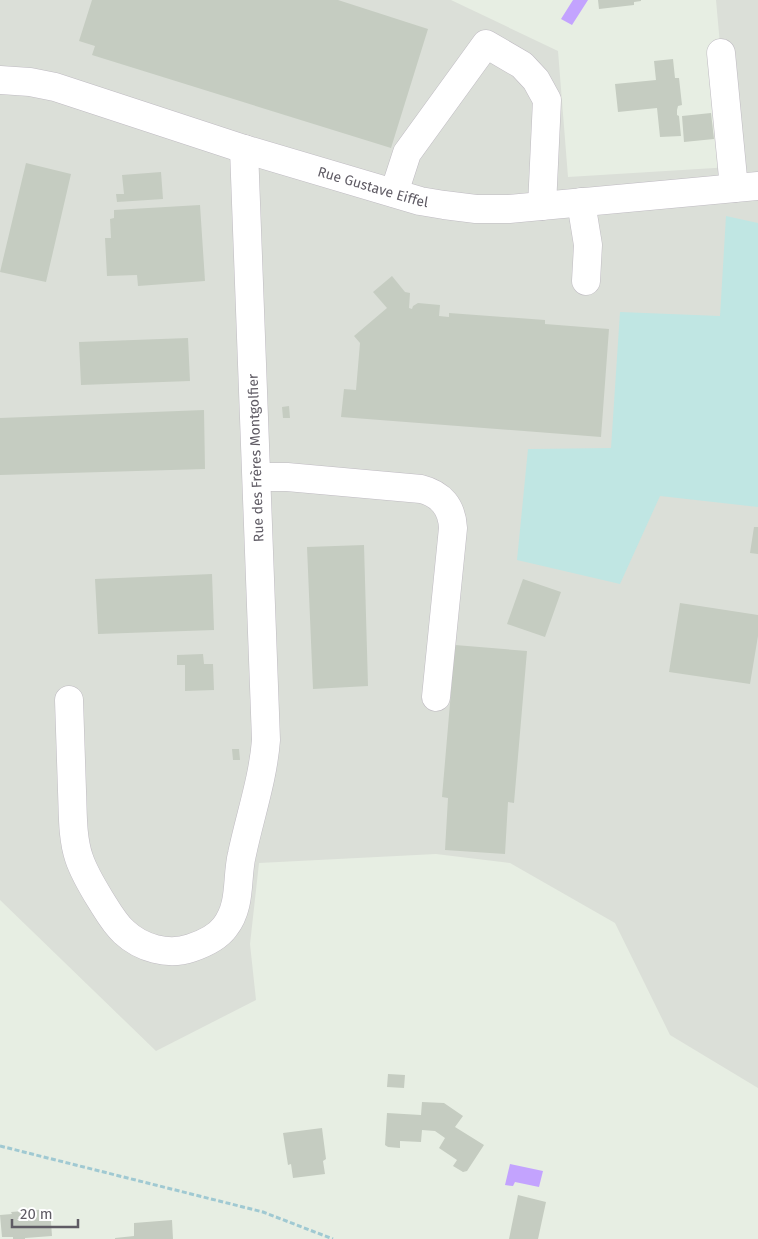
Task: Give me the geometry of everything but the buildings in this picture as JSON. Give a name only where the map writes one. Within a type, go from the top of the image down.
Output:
[{"type":"street","points":[[394,193],[407,153],[486,44],[522,66],[536,80],[547,100],[542,206]]},
{"type":"street","points":[[721,53],[746,187]]},
{"type":"street","name":"Rue Gustave Eiffel","points":[[0,80],[30,82],[55,87],[244,149],[394,193],[444,205],[476,209],[509,209],[746,187]]},
{"type":"street","name":"Rue des Frères Montgolfier","points":[[69,700],[73,830],[78,857],[90,883],[115,922],[135,940],[147,947],[160,950],[187,949],[202,945],[226,926],[236,906],[241,856],[264,767],[266,740],[244,149]]},
{"type":"street","points":[[581,202],[588,245],[586,281]]},
{"type":"street","points":[[257,477],[287,477],[420,489],[430,492],[445,503],[450,511],[453,528],[436,697]]},
{"type":"path","points":[[0,1146],[263,1212],[333,1239]]},
{"type":"shaded area","points":[[0,0],[451,0],[558,51],[568,177],[731,167],[716,0],[758,0],[758,1088],[670,1035],[615,923],[510,863],[436,854],[259,863],[250,944],[256,1000],[156,1051],[0,900]]},
{"type":"shaded area","points":[[573,0],[588,0],[572,25],[561,19]]},
{"type":"shaded area","points":[[726,216],[758,223],[758,507],[660,496],[620,584],[517,560],[528,449],[611,448],[620,312],[720,316]]},
{"type":"shaded area","points":[[510,1164],[543,1171],[539,1187],[515,1182],[513,1186],[505,1185]]}]
